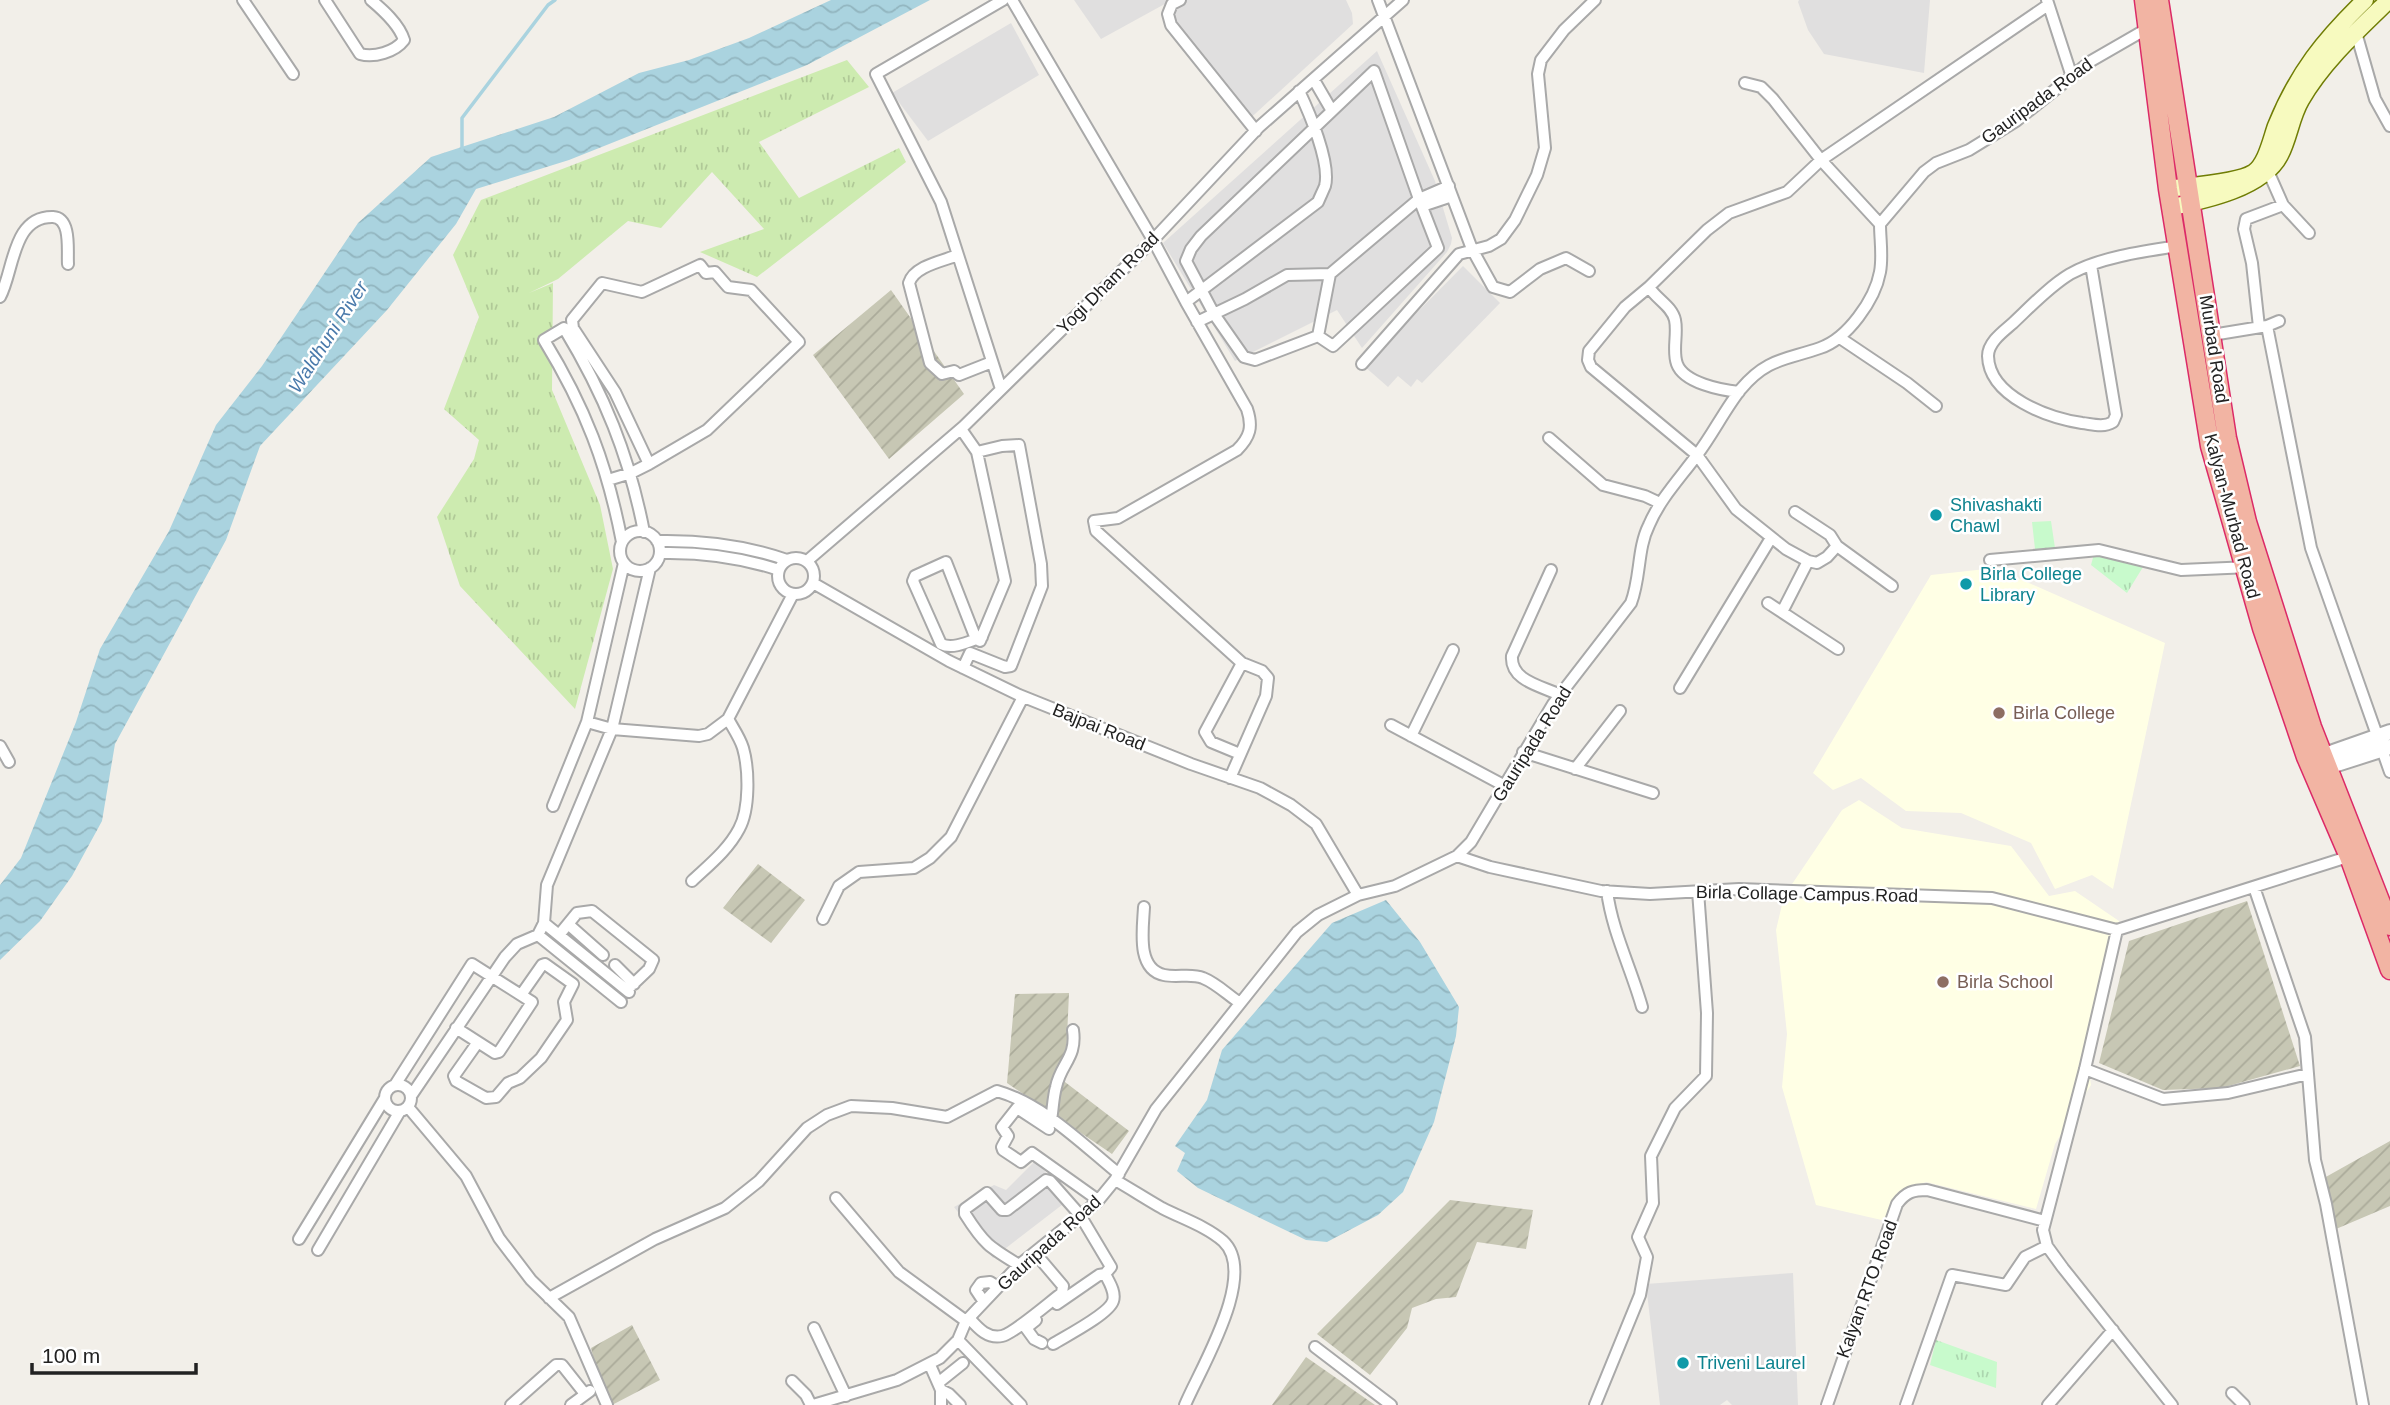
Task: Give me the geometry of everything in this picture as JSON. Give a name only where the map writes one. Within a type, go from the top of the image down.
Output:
[{"type":"highway","name":"Kalyan-Murbad Road","points":[[2144,0],[2155,26],[2170,198],[2210,446],[2253,566],[2262,628],[2355,855],[2390,970]]},
{"type":"highway","name":"Murbad Road","points":[[2159,0],[2155,26],[2191,194],[2227,438],[2247,522],[2253,566]]},
{"type":"highway","points":[[2355,855],[2390,926]]},
{"type":"main road","points":[[2170,198],[2191,194],[2253,173],[2285,122],[2341,47],[2365,0]]},
{"type":"main road","points":[[2351,25],[2389,0]]},
{"type":"main road","points":[[2191,194],[2227,192],[2269,171],[2280,156],[2285,122]]},
{"type":"street","points":[[243,0],[293,74]]},
{"type":"street","points":[[325,0],[360,54],[374,57],[400,45],[404,40],[402,33],[371,0]]},
{"type":"street","points":[[1001,389],[941,202],[876,74],[1003,0]]},
{"type":"street","points":[[1012,0],[1153,240],[1247,409],[1252,423],[1248,440],[1237,450],[1118,518],[1094,521],[1096,531],[1241,663],[1262,671],[1268,678],[1266,696],[1230,778]]},
{"type":"street","points":[[1180,0],[1172,4],[1168,14],[1171,25],[1256,131]]},
{"type":"street","points":[[1378,0],[1472,249],[1493,287],[1502,292],[1510,292],[1540,269],[1566,258],[1588,271]]},
{"type":"street","name":"Yogi Dham Road","points":[[807,561],[961,429],[1153,240],[1256,131],[1404,0]]},
{"type":"street","points":[[1363,364],[1459,254],[1489,246],[1501,239],[1515,220],[1537,175],[1545,148],[1538,74],[1541,60],[1564,30],[1595,0]]},
{"type":"street","points":[[1837,546],[1817,563],[1808,561],[1771,538],[1736,509],[1697,455],[1591,368],[1589,351],[1625,307],[1707,230],[1730,213],[1787,192],[1821,160],[2047,2],[2072,77]]},
{"type":"street","points":[[2351,25],[2375,99],[2390,126]]},
{"type":"street","name":"Gauripada Road","points":[[813,1402],[838,1400],[897,1380],[940,1359],[958,1340],[968,1319],[1019,1265],[1098,1200],[1117,1177],[1157,1108],[1297,932],[1318,915],[1358,895],[1395,887],[1457,856],[1471,842],[1523,752],[1560,695],[1631,603],[1638,585],[1643,543],[1660,503],[1697,455],[1748,380],[1777,360],[1821,348],[1840,338],[1874,293],[1881,271],[1880,224],[1930,168],[1969,150],[2016,121],[2091,61],[2155,26]]},
{"type":"street","points":[[1374,71],[1438,248],[1332,346],[1318,336],[1255,360],[1244,357],[1214,314],[1186,261],[1201,236],[1374,71]]},
{"type":"street","points":[[1314,80],[1332,111]]},
{"type":"street","points":[[1745,83],[1761,87],[1773,99],[1821,160],[1880,224]]},
{"type":"street","points":[[1186,302],[1318,202],[1325,184],[1315,127],[1299,91]]},
{"type":"street","points":[[2269,171],[2283,205],[2309,233]]},
{"type":"street","points":[[1197,323],[1287,275],[1330,274],[1420,203],[1450,191]]},
{"type":"street","points":[[2283,205],[2246,219],[2244,229],[2311,548],[2385,742],[2390,772]]},
{"type":"street","points":[[0,297],[24,231],[36,221],[52,217],[63,222],[66,229],[68,264]]},
{"type":"street","points":[[2091,265],[2116,415],[2113,422],[2105,426],[2067,421],[2031,409],[1999,383],[1988,358],[1989,350],[1994,340],[2069,275],[2091,265],[2179,246]]},
{"type":"street","points":[[958,255],[919,271],[911,277],[909,283],[930,363],[942,374],[954,371],[959,375],[992,362]]},
{"type":"street","points":[[608,480],[649,464],[708,430],[799,342],[751,290],[729,286],[715,272],[706,273],[700,265],[642,292],[601,283],[572,320],[573,328],[615,392],[649,464]]},
{"type":"street","points":[[1318,336],[1330,274]]},
{"type":"street","points":[[1649,287],[1670,309],[1675,320],[1677,364],[1700,383],[1716,390],[1739,392]]},
{"type":"street","points":[[2212,334],[2263,327],[2280,321]]},
{"type":"street","points":[[644,532],[631,473],[607,407],[564,328],[544,340],[567,377],[586,416],[608,480],[622,542],[620,553],[624,563],[633,570],[650,568]]},
{"type":"street","points":[[1840,338],[1936,406]]},
{"type":"street","points":[[961,429],[977,452],[1004,581],[975,653]]},
{"type":"street","points":[[1549,438],[1602,485],[1645,496],[1660,503]]},
{"type":"street","points":[[963,667],[970,653],[1005,667],[1011,666],[1042,586],[1039,551],[1019,445],[977,452]]},
{"type":"street","points":[[1795,512],[1830,535],[1837,546],[1892,586]]},
{"type":"street","points":[[622,542],[631,533],[644,532],[657,541],[696,541],[737,546],[787,560],[797,558],[807,561],[814,571],[813,583],[805,592],[787,592],[779,582],[779,570],[787,560]]},
{"type":"street","points":[[1680,688],[1771,538]]},
{"type":"street","points":[[318,1250],[411,1096],[505,957],[517,944],[538,935],[544,923],[547,885],[612,729],[650,568],[660,553],[657,541]]},
{"type":"street","points":[[1990,560],[2099,550],[2181,570],[2253,566]]},
{"type":"street","points":[[660,553],[722,556],[779,570]]},
{"type":"street","points":[[1782,612],[1808,561]]},
{"type":"street","points":[[946,562],[979,638],[949,647],[941,644],[913,581],[915,576],[946,562]]},
{"type":"street","points":[[553,806],[587,722],[624,563]]},
{"type":"street","points":[[1550,570],[1512,656],[1511,665],[1520,677],[1560,695]]},
{"type":"street","name":"Bajpai Road","points":[[813,583],[963,667],[1023,696],[1191,765],[1260,788],[1291,805],[1316,824],[1358,895]]},
{"type":"street","points":[[587,722],[612,729],[699,736],[708,734],[728,719],[793,594]]},
{"type":"street","points":[[1768,603],[1838,649]]},
{"type":"street","points":[[1411,736],[1453,650]]},
{"type":"street","points":[[1240,754],[1211,742],[1205,732],[1241,663]]},
{"type":"street","points":[[823,919],[839,886],[859,872],[914,868],[930,858],[951,837],[1023,696]]},
{"type":"street","points":[[1575,769],[1620,711]]},
{"type":"street","points":[[692,881],[724,850],[740,828],[746,808],[743,747],[728,719]]},
{"type":"street","points":[[1391,725],[1505,786]]},
{"type":"street","points":[[2318,764],[2385,742]]},
{"type":"street","points":[[0,746],[9,762]]},
{"type":"street","points":[[1523,752],[1653,793]]},
{"type":"street","points":[[2172,1405],[2047,1246],[2043,1230],[2085,1069],[2117,930],[2355,855]]},
{"type":"street","name":"Birla Collage Campus Road","points":[[1457,856],[1490,867],[1571,886],[1606,891],[1650,894],[1739,889],[1992,898],[2117,930]]},
{"type":"street","points":[[2254,887],[2305,1037],[2315,1160],[2326,1204],[2363,1405]]},
{"type":"street","points":[[1606,891],[1610,915],[1630,966],[1642,1007]]},
{"type":"street","points":[[1595,1405],[1640,1295],[1647,1256],[1638,1237],[1653,1203],[1651,1156],[1675,1108],[1706,1076],[1707,1013],[1698,891]]},
{"type":"street","points":[[1144,907],[1143,942],[1146,961],[1155,971],[1165,975],[1202,977],[1240,1003]]},
{"type":"street","points":[[559,935],[577,913],[592,911],[653,960],[649,969],[630,989]]},
{"type":"street","points":[[544,923],[630,989]]},
{"type":"street","points":[[568,924],[603,955]]},
{"type":"street","points":[[538,935],[621,1002]]},
{"type":"street","points":[[576,966],[585,956]]},
{"type":"street","points":[[299,1238],[388,1090],[395,1085],[472,964],[532,1002],[495,1054],[456,1028]]},
{"type":"street","points":[[478,1042],[454,1076],[456,1081],[486,1098],[496,1097],[508,1083],[520,1078],[541,1058],[567,1020],[564,1002],[573,984],[545,964],[521,995]]},
{"type":"street","points":[[615,965],[630,989]]},
{"type":"street","points":[[1050,1125],[1056,1086],[1073,1054],[1073,1030]]},
{"type":"street","points":[[2085,1069],[2163,1100],[2228,1093],[2308,1074]]},
{"type":"street","points":[[395,1085],[408,1088],[411,1096]]},
{"type":"street","points":[[549,1298],[655,1240],[726,1208],[759,1181],[807,1128],[827,1115],[850,1106],[892,1108],[947,1117],[997,1091],[1013,1096],[1117,1177],[1160,1207],[1223,1241],[1230,1250],[1234,1265],[1230,1305],[1185,1405]]},
{"type":"street","points":[[385,1098],[388,1106],[404,1109],[466,1176],[480,1197],[499,1238],[531,1280],[569,1317],[607,1405]]},
{"type":"street","points":[[1050,1125],[1017,1108],[1002,1127],[1008,1136],[1003,1150],[1021,1162],[1031,1153],[1098,1200]]},
{"type":"street","points":[[1019,1265],[981,1239],[965,1214],[965,1209],[987,1193],[1002,1210],[1007,1210],[1046,1180],[1080,1215],[1111,1267],[1105,1274],[1099,1275],[1027,1326],[1034,1339],[1048,1344],[1108,1310],[1114,1300],[1105,1274]]},
{"type":"street","name":"Kalyan RTO Road","points":[[1827,1405],[1897,1204],[1903,1196],[1912,1190],[1927,1190],[2045,1221]]},
{"type":"street","points":[[836,1198],[899,1272],[990,1335],[1005,1336],[1062,1293],[1063,1286],[1035,1253]]},
{"type":"street","points":[[1906,1405],[1952,1275],[2006,1285],[2025,1257],[2047,1246]]},
{"type":"street","points":[[814,1328],[838,1400]]},
{"type":"street","points":[[2048,1405],[2113,1330]]},
{"type":"street","points":[[958,1340],[1021,1405]]},
{"type":"street","points":[[1315,1347],[1391,1405]]},
{"type":"street","points":[[940,1386],[963,1363]]},
{"type":"street","points":[[930,1364],[940,1386],[941,1405]]},
{"type":"street","points":[[511,1405],[556,1365],[562,1366],[585,1394]]},
{"type":"street","points":[[792,1381],[813,1402]]},
{"type":"street","points":[[571,1405],[597,1385]]},
{"type":"street","points":[[940,1386],[960,1405]]},
{"type":"street","points":[[2232,1393],[2244,1405]]},
{"type":"shaded area","points":[[1074,0],[1172,0],[1101,39]]},
{"type":"shaded area","points":[[1177,0],[1346,0],[1352,13],[1353,24],[1243,125],[1163,17],[1168,4]]},
{"type":"shaded area","points":[[1799,0],[1930,0],[1924,73],[1824,54],[1808,30]]},
{"type":"shaded area","points":[[1011,23],[1039,75],[928,141],[892,93]]},
{"type":"shaded area","points":[[1377,51],[1435,181],[1452,238],[1451,244],[1447,252],[1362,348],[1337,310],[1235,361],[1163,243]]},
{"type":"shaded area","points":[[1463,266],[1500,303],[1422,383],[1417,379],[1411,387],[1398,376],[1388,387],[1364,366]]},
{"type":"shaded area","points":[[891,290],[964,394],[889,459],[813,355]]},
{"type":"shaded area","name":"Birla College","points":[[1995,568],[2165,643],[2113,889],[2092,875],[2055,889],[2031,843],[1961,813],[1906,811],[1861,778],[1833,790],[1813,773],[1931,575]]},
{"type":"shaded area","name":"Birla School","points":[[1859,800],[1902,828],[2011,846],[2049,896],[2075,891],[2119,921],[2086,1051],[2091,1085],[2055,1144],[2036,1209],[1926,1182],[1898,1192],[1886,1221],[1816,1205],[1782,1087],[1787,1034],[1776,930],[1784,896],[1842,810]]},
{"type":"shaded area","points":[[758,864],[805,900],[771,943],[723,908]]},
{"type":"shaded area","points":[[2247,901],[2300,1066],[2221,1088],[2163,1090],[2099,1063],[2129,941]]},
{"type":"shaded area","points":[[1069,993],[1065,1082],[1129,1131],[1112,1154],[1007,1083],[1015,994]]},
{"type":"shaded area","points":[[2390,1141],[2390,1206],[2336,1229],[2324,1178]]},
{"type":"shaded area","points":[[1035,1161],[1071,1198],[993,1258],[954,1207],[994,1185],[1006,1190]]},
{"type":"shaded area","points":[[1450,1200],[1533,1210],[1526,1249],[1477,1242],[1456,1297],[1436,1299],[1412,1308],[1407,1328],[1370,1375],[1317,1334]]},
{"type":"shaded area","name":"Triveni Laurel","points":[[1793,1273],[1798,1405],[1732,1405],[1727,1400],[1720,1405],[1660,1405],[1646,1284]]},
{"type":"shaded area","points":[[632,1325],[660,1380],[612,1405],[599,1380],[591,1348]]},
{"type":"shaded area","points":[[1306,1357],[1375,1405],[1272,1405]]},
{"type":"green space","points":[[847,60],[869,87],[759,142],[799,198],[899,148],[906,162],[757,277],[700,252],[764,229],[712,172],[661,228],[628,221],[558,279],[529,293],[553,283],[552,390],[600,505],[613,569],[575,709],[460,586],[437,517],[474,459],[479,440],[444,409],[479,317],[453,255],[481,200]]},
{"type":"green space","points":[[2051,521],[2055,548],[2035,549],[2032,522]]},
{"type":"green space","points":[[2094,554],[2143,567],[2127,593],[2091,565]]},
{"type":"green space","points":[[1936,1340],[1997,1362],[1996,1388],[1930,1365]]},
{"type":"water","name":"Waldhuni River","points":[[831,0],[930,0],[807,65],[569,160],[476,189],[456,224],[387,310],[260,446],[226,540],[115,744],[102,821],[72,876],[40,921],[0,960],[0,885],[21,858],[76,722],[100,649],[169,531],[216,425],[262,366],[358,223],[431,157],[554,117],[639,73],[689,60],[749,38]]},
{"type":"water","points":[[1386,900],[1420,942],[1459,1007],[1456,1036],[1434,1122],[1403,1192],[1378,1215],[1327,1242],[1306,1240],[1198,1188],[1177,1171],[1185,1153],[1175,1146],[1207,1100],[1222,1050],[1332,923]]},
{"type":"waterway","points":[[462,151],[462,118],[548,5],[555,0]]},
{"type":"place","name":"Shivashakti Chawl","points":[[1936,515]]},
{"type":"place","name":"Birla College Library","points":[[1966,584]]},
{"type":"place","name":"Birla College","points":[[1999,713]]},
{"type":"place","name":"Birla School","points":[[1943,982]]},
{"type":"place","name":"Triveni Laurel","points":[[1683,1363]]}]
